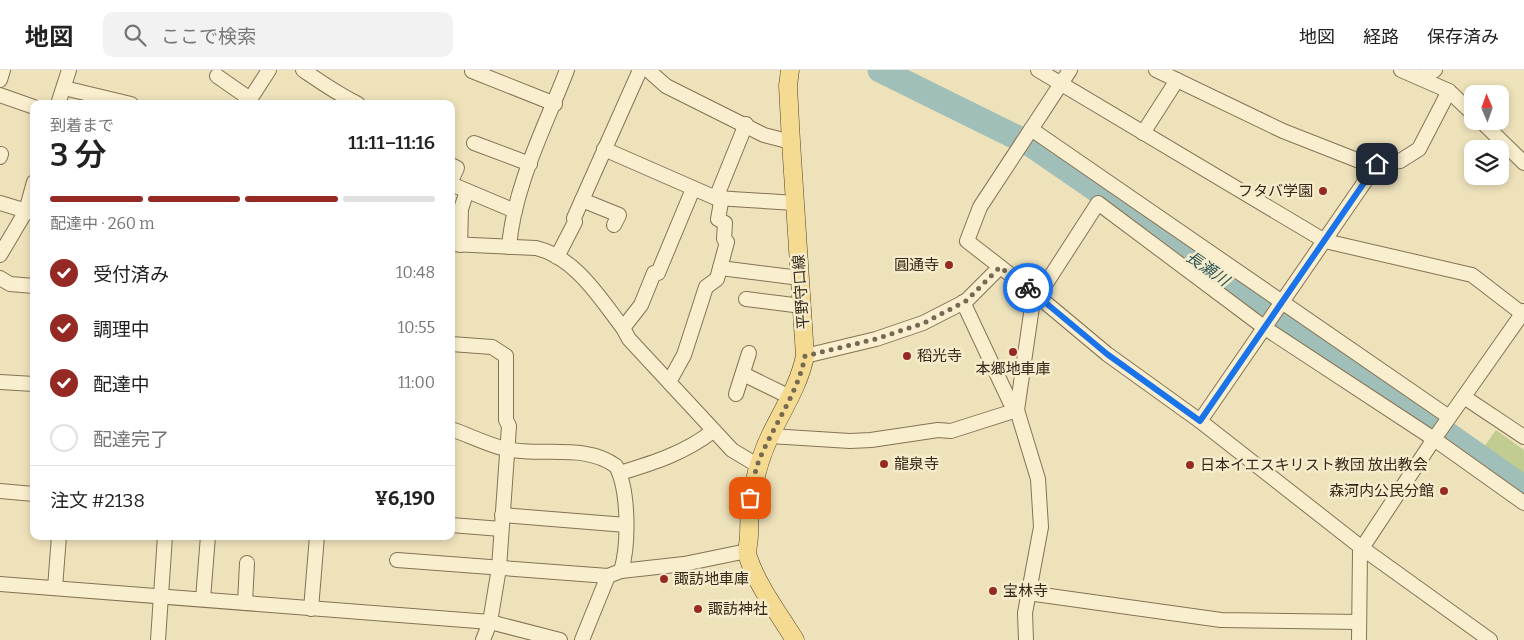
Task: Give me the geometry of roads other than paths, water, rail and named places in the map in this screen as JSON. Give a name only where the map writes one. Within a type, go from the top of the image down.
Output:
[{"type":"main road","name":"平野守口線","points":[[790,70],[788,86],[805,356],[803,368],[757,465],[750,498],[747,551],[751,564],[774,607],[795,640]]},
{"type":"street","points":[[0,80],[3,70]]},
{"type":"street","points":[[60,100],[69,70]]},
{"type":"street","points":[[249,100],[269,70]]},
{"type":"street","points":[[302,70],[330,90],[350,100]]},
{"type":"street","points":[[557,257],[640,70]]},
{"type":"street","points":[[648,70],[664,76],[764,135],[791,142]]},
{"type":"street","points":[[1038,70],[1325,241],[1472,275],[1523,313],[1434,439],[1362,548],[1360,552],[1359,640]]},
{"type":"street","points":[[1070,70],[980,208],[967,241],[1107,354],[1200,421],[1362,548],[1490,640]]},
{"type":"street","points":[[1156,70],[1282,131],[1362,162],[1377,164],[1400,161],[1419,149],[1449,91]]},
{"type":"street","points":[[1402,70],[1449,91],[1464,105]]},
{"type":"street","points":[[1420,78],[1435,70]]},
{"type":"street","points":[[472,71],[555,104]]},
{"type":"street","points":[[509,247],[514,211],[530,164],[555,104],[565,71]]},
{"type":"street","points":[[217,76],[246,100]]},
{"type":"street","points":[[1143,133],[1177,80]]},
{"type":"street","points":[[64,88],[114,100]]},
{"type":"street","points":[[0,95],[30,106]]},
{"type":"street","points":[[668,382],[684,355],[706,287],[717,279],[727,242],[724,239],[725,222],[718,219],[719,198],[746,124]]},
{"type":"street","points":[[1490,130],[1524,163]]},
{"type":"street","points":[[1026,136],[1283,302],[1449,418]]},
{"type":"street","points":[[474,143],[530,164]]},
{"type":"street","points":[[604,149],[693,189],[719,198],[796,203]]},
{"type":"street","points":[[1200,421],[1377,164]]},
{"type":"street","points":[[455,185],[514,211]]},
{"type":"street","points":[[623,328],[641,305],[654,272],[658,273],[693,189]]},
{"type":"street","points":[[467,191],[461,209],[456,244],[536,248],[549,251],[577,271],[629,338],[713,431],[732,450],[757,465]]},
{"type":"street","points":[[582,200],[619,215]]},
{"type":"street","points":[[0,203],[30,212],[0,255]]},
{"type":"street","points":[[1026,640],[1025,613],[1028,593],[1038,556],[1041,527],[1038,479],[1018,410],[1036,295],[1098,203],[1265,328],[1434,439],[1524,503]]},
{"type":"street","points":[[805,356],[876,339],[924,323],[963,302],[983,286],[1000,267]]},
{"type":"street","points":[[720,268],[800,278]]},
{"type":"street","points":[[0,278],[10,284],[30,286]]},
{"type":"street","points":[[746,300],[802,306]]},
{"type":"street","points":[[963,302],[1010,402],[1018,410]]},
{"type":"street","points":[[455,344],[492,346],[506,356],[506,420],[509,426],[499,568],[490,622],[483,640]]},
{"type":"street","points":[[736,394],[749,353]]},
{"type":"street","points":[[743,374],[790,397]]},
{"type":"street","points":[[0,382],[30,384]]},
{"type":"street","points":[[1464,397],[1524,437]]},
{"type":"street","points":[[770,436],[850,441],[870,440],[938,430],[951,431],[1018,410]]},
{"type":"street","points":[[455,430],[507,449],[583,454],[604,458],[616,466],[620,473],[626,525],[624,560],[621,571]]},
{"type":"street","points":[[620,473],[656,462],[695,446],[713,431]]},
{"type":"street","points":[[0,491],[30,494]]},
{"type":"street","points":[[502,515],[626,525]]},
{"type":"street","points":[[455,525],[501,529]]},
{"type":"street","points":[[55,588],[59,540]]},
{"type":"street","points":[[158,640],[165,540]]},
{"type":"street","points":[[203,599],[208,540]]},
{"type":"street","points":[[311,609],[317,540]]},
{"type":"street","points":[[398,560],[608,576],[621,571],[684,564],[747,551]]},
{"type":"street","points":[[245,603],[247,563]]},
{"type":"street","points":[[582,640],[608,576]]},
{"type":"street","points":[[0,584],[490,622],[560,640]]},
{"type":"street","points":[[1028,593],[1220,620],[1359,622]]},
{"type":"waterway","name":"長瀬川","points":[[880,70],[1030,144],[1270,309],[1524,488]]},
{"type":"place","name":"フタバ学園","points":[[1323,191]]},
{"type":"place","name":"圓通寺","points":[[949,265]]},
{"type":"place","name":"本郷地車庫","points":[[1013,352]]},
{"type":"place","name":"稻光寺","points":[[907,356]]},
{"type":"place","name":"龍泉寺","points":[[884,464]]},
{"type":"place","name":"日本イエスキリスト教団 放出教会","points":[[1190,465]]},
{"type":"place","name":"森河内公民分館","points":[[1444,491]]},
{"type":"place","name":"諏訪地車庫","points":[[664,579]]},
{"type":"place","name":"宝林寺","points":[[993,591]]},
{"type":"place","name":"諏訪神社","points":[[698,609]]}]
